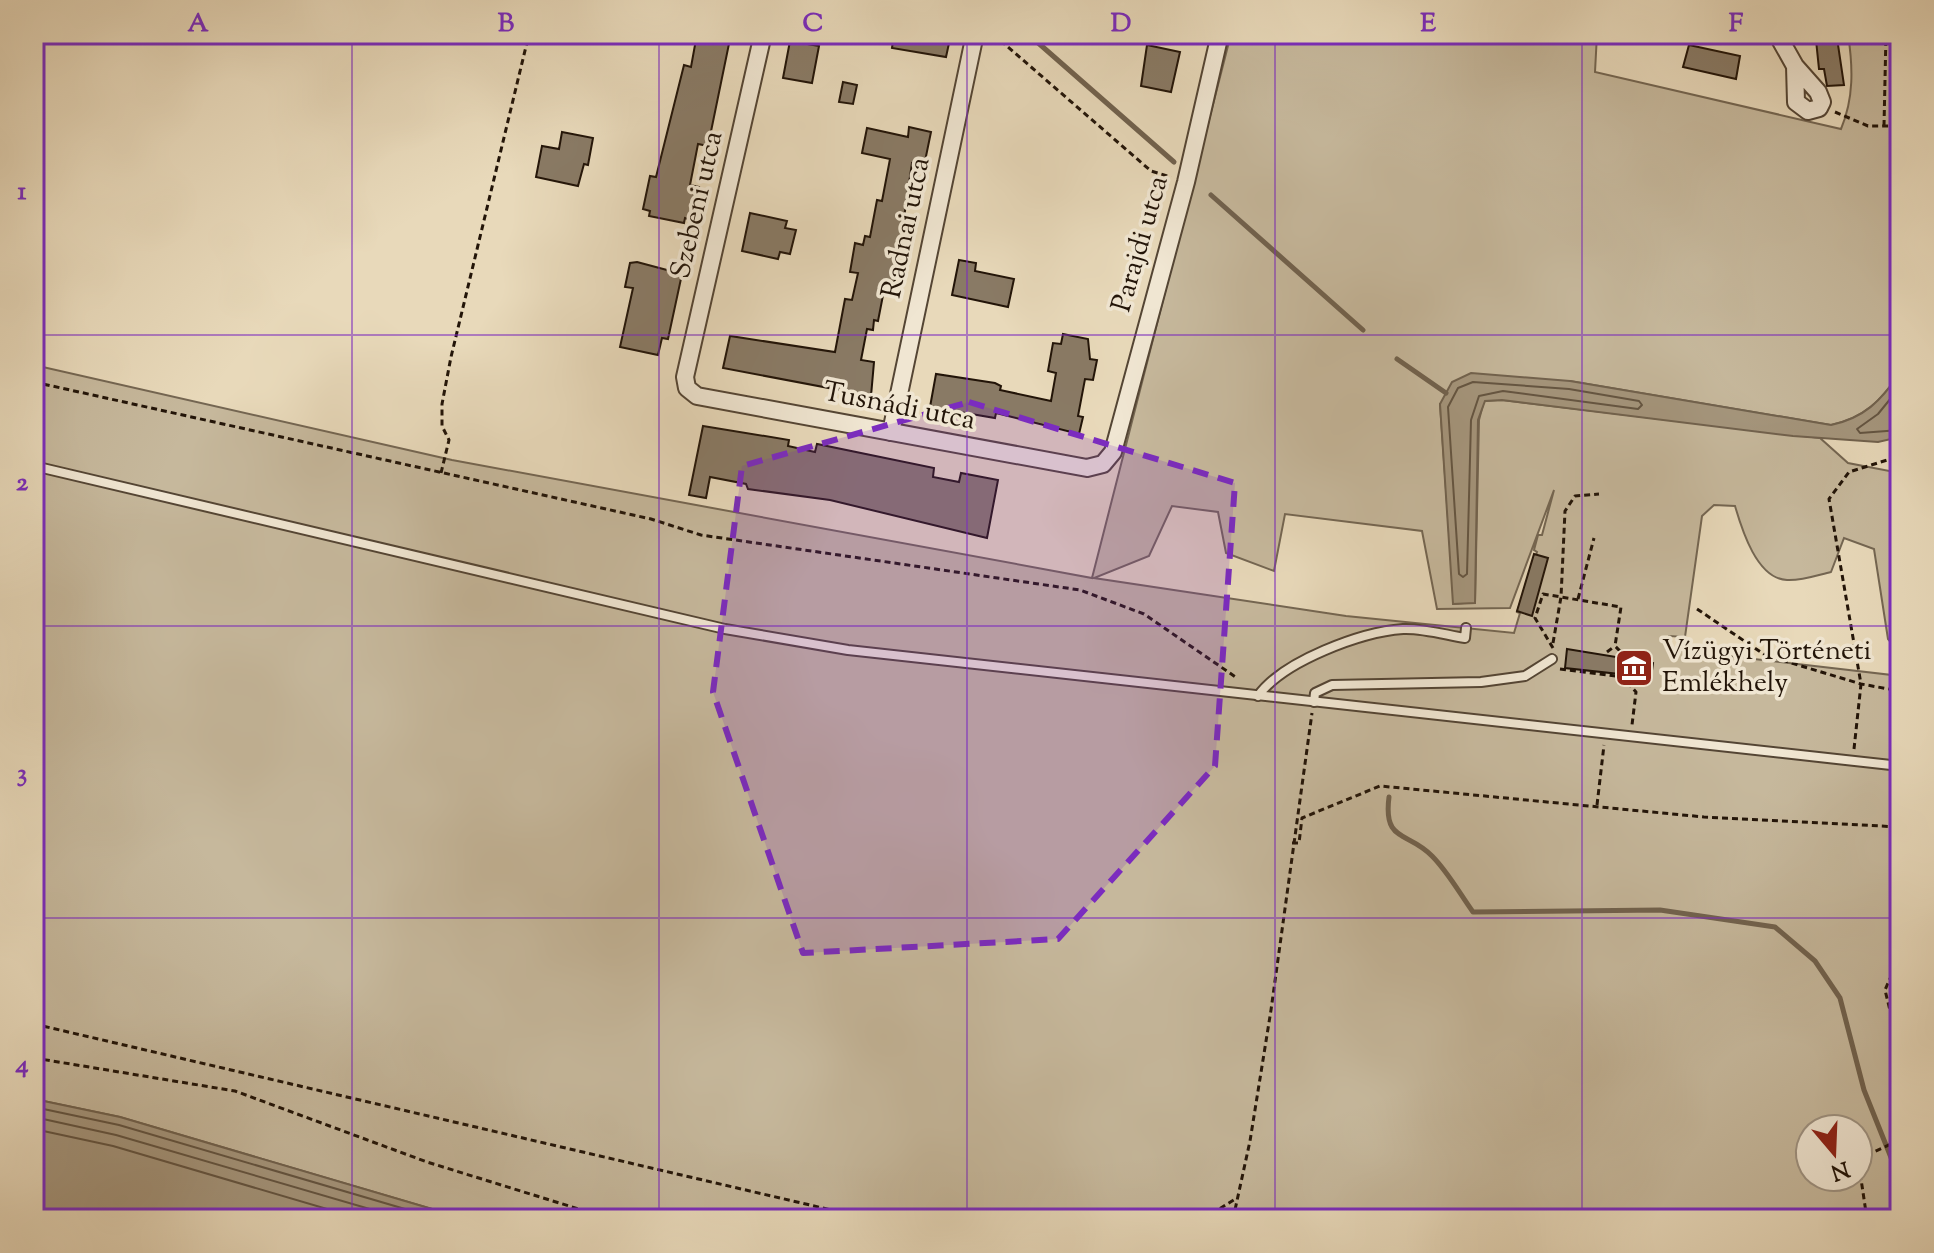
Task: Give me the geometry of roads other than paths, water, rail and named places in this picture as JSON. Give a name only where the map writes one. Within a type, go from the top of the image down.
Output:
[{"type":"street","name":"Szebeni utca","points":[[687,388],[685,377],[763,34]]},
{"type":"street","name":"Radnai utca","points":[[891,432],[975,34]]},
{"type":"street","name":"Parajdi utca","points":[[1103,464],[1113,452],[1159,271],[1186,182],[1220,34]]},
{"type":"street","points":[[1777,34],[1795,66],[1818,92],[1822,102],[1819,108],[1808,111],[1796,102],[1795,66]]},
{"type":"street","name":"Tusnádi utca","points":[[687,388],[697,396],[1087,468],[1103,464]]},
{"type":"lane","points":[[34,466],[725,629],[848,650],[1900,766]]},
{"type":"lane","points":[[1258,696],[1281,672],[1346,644],[1405,629],[1465,638],[1466,628]]},
{"type":"lane","points":[[1314,702],[1315,693],[1332,685],[1481,682],[1525,676],[1550,660]]},
{"type":"water","points":[[1895,34],[1900,34],[1900,218]]},
{"type":"water","points":[[1471,373],[1570,381],[1831,425],[1853,418],[1871,407],[1900,373],[1900,437],[1878,442],[1793,436],[1502,400],[1485,401],[1478,420],[1475,603],[1453,604],[1440,404],[1452,382]]},
{"type":"water","points":[[34,1099],[120,1117],[466,1219],[34,1219]]},
{"type":"waterway","points":[[1028,34],[1174,162]]},
{"type":"waterway","points":[[1211,195],[1363,330]]},
{"type":"waterway","points":[[1397,359],[1446,393]]},
{"type":"waterway","points":[[1389,797],[1388,812],[1394,829],[1432,856],[1473,912],[1660,910],[1775,927],[1815,961],[1840,998],[1864,1090],[1900,1180]]},
{"type":"place","name":"Vízügyi Történeti Emlékhely","points":[[1634,668]]}]
